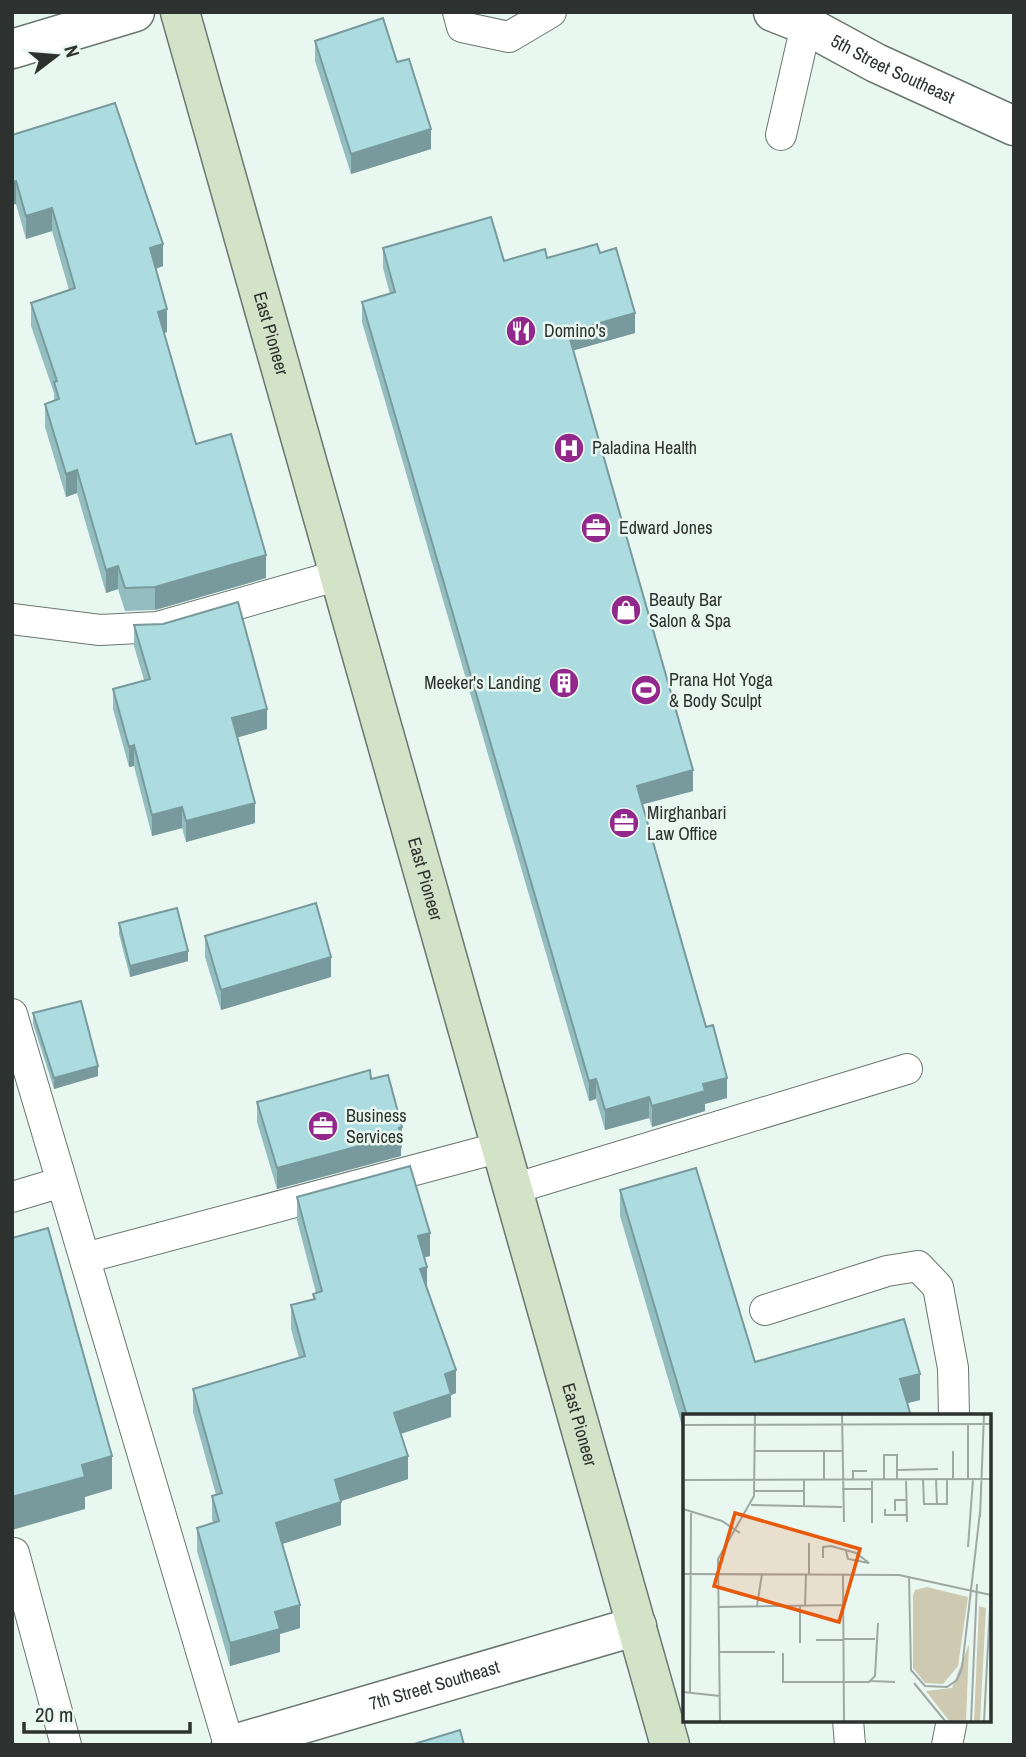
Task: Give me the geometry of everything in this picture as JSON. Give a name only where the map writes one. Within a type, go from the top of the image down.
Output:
[{"type":"main road","name":"East Pioneer","points":[[180,12],[670,1745]]},
{"type":"street","points":[[12,49],[135,12]]},
{"type":"street","name":"5th Street Southeast","points":[[797,16],[876,63],[1014,126]]},
{"type":"street","name":"7th Street Southeast","points":[[230,1745],[636,1626]]},
{"type":"lane","points":[[458,12],[462,27],[509,37],[551,12]]},
{"type":"lane","points":[[781,135],[797,16]]},
{"type":"lane","points":[[12,619],[100,630],[158,627],[339,575]]},
{"type":"lane","points":[[12,1014],[230,1745]]},
{"type":"lane","points":[[513,1189],[907,1069]]},
{"type":"lane","points":[[85,1258],[501,1147]]},
{"type":"lane","points":[[12,1197],[62,1182]]},
{"type":"lane","points":[[765,1310],[887,1271],[918,1266],[938,1287],[953,1368],[954,1414]]},
{"type":"lane","points":[[14,1553],[66,1745]]},
{"type":"lane","points":[[848,1722],[850,1745]]},
{"type":"lane","points":[[947,1745],[952,1722]]},
{"type":"building","points":[[383,18],[397,62],[409,59],[431,129],[351,154],[315,41]]},
{"type":"building","points":[[115,103],[163,244],[150,248],[167,309],[158,312],[196,444],[231,434],[266,555],[155,587],[125,588],[118,566],[106,570],[77,470],[66,474],[45,404],[59,399],[54,382],[57,381],[31,303],[75,288],[52,208],[26,216],[16,181],[12,182],[12,135]]},
{"type":"building","name":"Meeker's Landing","points":[[491,217],[504,261],[545,249],[547,258],[597,244],[600,253],[616,248],[635,313],[568,332],[693,770],[637,786],[706,1027],[713,1025],[727,1078],[703,1084],[705,1091],[652,1106],[649,1097],[605,1110],[596,1079],[589,1081],[362,302],[395,292],[383,248]]},
{"type":"building","points":[[238,602],[267,709],[232,718],[255,803],[186,821],[182,807],[152,815],[134,745],[129,747],[113,689],[150,679],[134,625],[163,624]]},
{"type":"building","points":[[316,903],[331,957],[221,990],[205,936]]},
{"type":"building","points":[[177,908],[188,951],[130,966],[119,923]]},
{"type":"building","points":[[81,1001],[98,1066],[54,1078],[33,1013]]},
{"type":"building","points":[[370,1070],[371,1079],[388,1075],[402,1127],[399,1128],[401,1135],[277,1168],[257,1102]]},
{"type":"building","points":[[410,1166],[430,1233],[418,1236],[427,1267],[420,1269],[456,1370],[445,1374],[451,1394],[394,1413],[408,1456],[335,1480],[341,1502],[276,1523],[300,1605],[275,1612],[280,1629],[230,1643],[197,1528],[219,1521],[212,1496],[222,1493],[193,1389],[305,1356],[291,1305],[315,1299],[313,1294],[322,1291],[297,1197]]},
{"type":"building","points":[[696,1168],[755,1362],[904,1319],[920,1374],[900,1379],[910,1414],[686,1414],[620,1190]]},
{"type":"building","points":[[48,1228],[112,1456],[82,1465],[85,1477],[12,1497],[12,1238]]},
{"type":"building","points":[[460,1730],[464,1745],[411,1745]]},
{"type":"place","name":"Domino's","points":[[521,331]]},
{"type":"place","name":"Paladina Health","points":[[569,448]]},
{"type":"place","name":"Edward Jones","points":[[596,528]]},
{"type":"place","name":"Beauty Bar Salon & Spa","points":[[626,610]]},
{"type":"place","name":"Meeker's Landing","points":[[564,683]]},
{"type":"place","name":"Prana Hot Yoga & Body Sculpt","points":[[646,690]]},
{"type":"place","name":"Mirghanbari Law Office","points":[[624,823]]},
{"type":"place","name":"Business Services","points":[[323,1126]]}]
